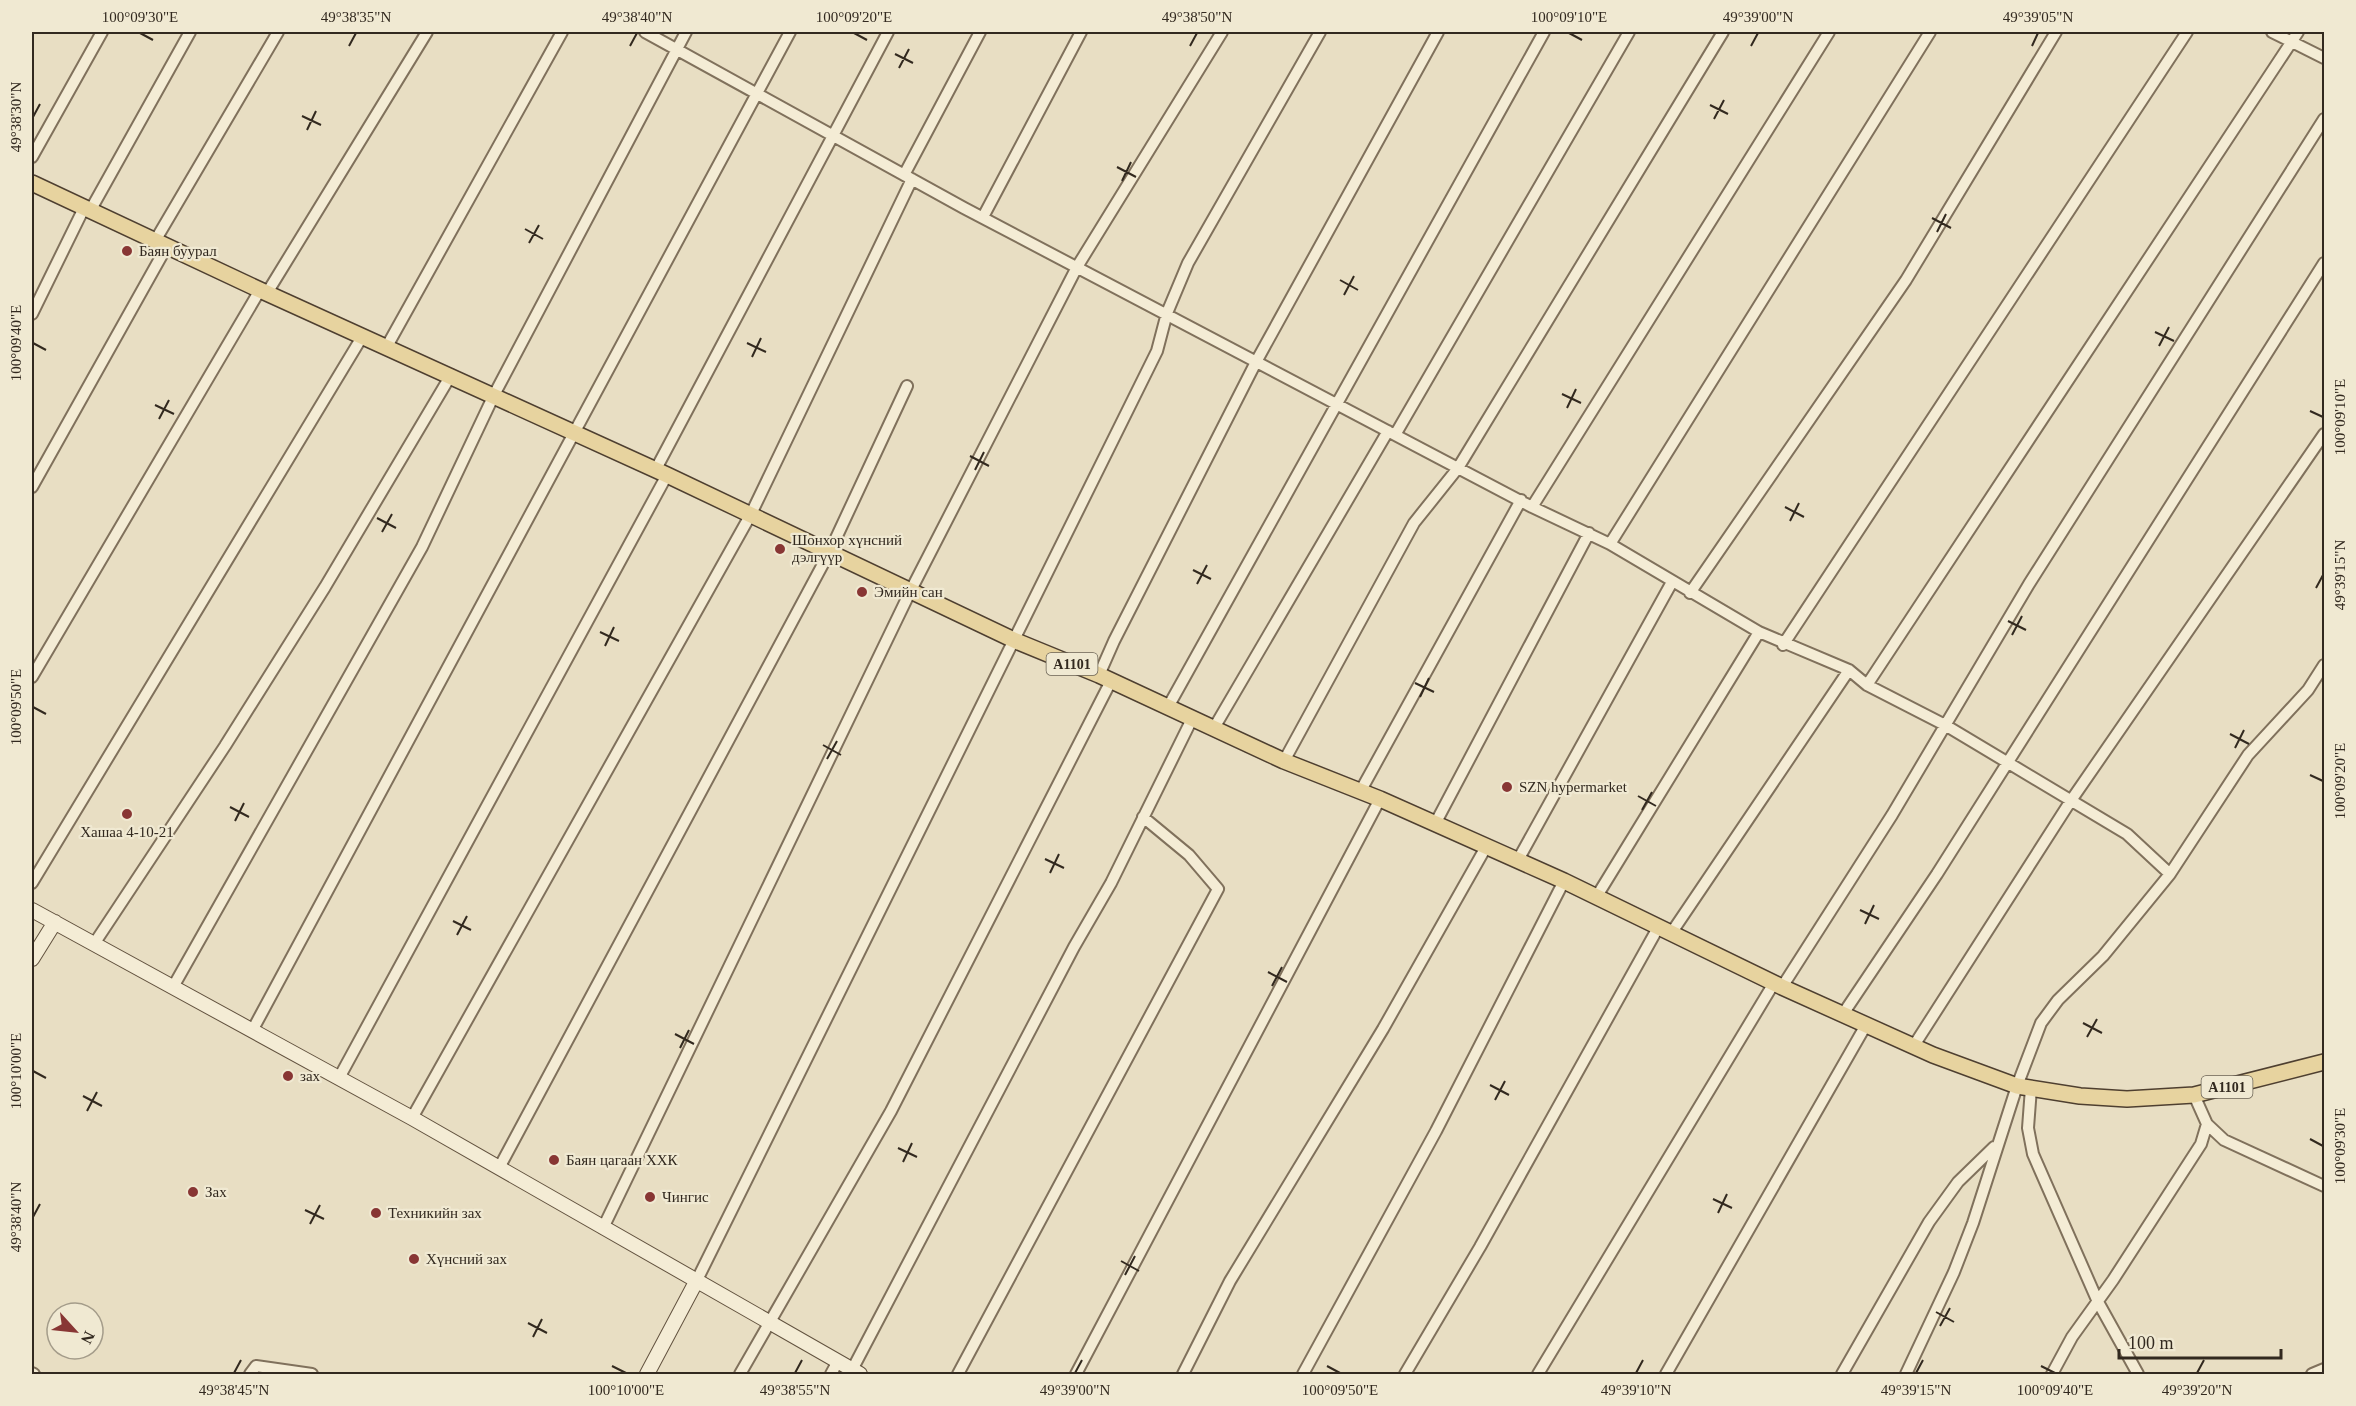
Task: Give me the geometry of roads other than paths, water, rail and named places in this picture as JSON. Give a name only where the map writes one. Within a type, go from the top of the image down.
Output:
[{"type":"main road","name":"A1101","points":[[32,183],[362,337],[451,375],[662,472],[1016,641],[1105,678],[1284,761],[1380,799],[1518,860],[1913,1047],[2024,1087],[2080,1096],[2127,1099],[2194,1095],[2325,1062]]},
{"type":"main road","points":[[32,910],[412,1118],[697,1280],[834,1369],[856,1372]]},
{"type":"main road","points":[[32,959],[55,922]]},
{"type":"main road","points":[[646,1374],[697,1280]]},
{"type":"street","points":[[32,157],[102,32]]},
{"type":"street","points":[[32,314],[87,209],[190,32]]},
{"type":"street","points":[[32,487],[161,243],[278,32]]},
{"type":"street","points":[[32,678],[264,292],[427,32]]},
{"type":"street","points":[[386,348],[562,32]]},
{"type":"street","points":[[645,32],[908,177],[1167,312],[1337,405],[1532,507],[1610,544],[1759,632],[1784,645],[1849,670],[1867,685],[1945,725],[2070,802],[2127,834],[2170,874]]},
{"type":"street","points":[[173,987],[416,556],[494,395],[686,32]]},
{"type":"street","points":[[252,1031],[790,32]]},
{"type":"street","points":[[339,1078],[662,472],[833,135],[888,32]]},
{"type":"street","points":[[412,1118],[752,514],[908,177],[980,32]]},
{"type":"street","points":[[983,217],[1081,32]]},
{"type":"street","points":[[603,1228],[911,590],[1077,267],[1222,32]]},
{"type":"street","points":[[697,1280],[1016,641],[1157,351],[1167,312],[1188,263],[1320,32]]},
{"type":"street","points":[[740,1374],[891,1111],[1105,678],[1114,640],[1256,362],[1438,32]]},
{"type":"street","points":[[1168,707],[1544,32]]},
{"type":"street","points":[[1214,728],[1629,32]]},
{"type":"street","points":[[1284,761],[1414,523],[1458,468],[1722,32]]},
{"type":"street","points":[[1532,507],[1829,32]]},
{"type":"street","points":[[1610,544],[1930,32]]},
{"type":"street","points":[[1690,593],[1906,280],[2056,32]]},
{"type":"street","points":[[1784,645],[2187,32]]},
{"type":"street","points":[[2272,32],[2325,58]]},
{"type":"street","points":[[1867,685],[2298,32]]},
{"type":"street","points":[[1538,1374],[1778,985],[1892,815],[2029,584],[2325,119]]},
{"type":"street","points":[[1843,1014],[2007,763],[2325,263]]},
{"type":"street","points":[[32,883],[362,337]]},
{"type":"street","points":[[94,944],[232,736],[325,587],[451,375]]},
{"type":"street","points":[[499,1168],[830,551],[907,386]]},
{"type":"street","points":[[1913,1047],[2070,802],[2325,434]]},
{"type":"street","points":[[1360,792],[1521,500]]},
{"type":"street","points":[[1435,824],[1589,533]]},
{"type":"street","points":[[1518,860],[1672,582]]},
{"type":"street","points":[[1597,896],[1759,632]]},
{"type":"street","points":[[1906,1374],[1954,1272],[2000,1140],[2024,1087],[2041,1023],[2058,1000],[2103,956],[2170,874],[2248,755],[2308,690],[2325,665]]},
{"type":"street","points":[[1405,1374],[1665,929],[1849,670]]},
{"type":"street","points":[[856,1372],[1192,719]]},
{"type":"street","points":[[1076,1374],[1380,799]]},
{"type":"street","points":[[958,1374],[1218,889],[1189,855],[1143,817]]},
{"type":"street","points":[[1183,1374],[1230,1281],[1383,1029],[1486,847]]},
{"type":"street","points":[[1303,1374],[1436,1131],[1564,881]]},
{"type":"street","points":[[1666,1374],[1866,1025]]},
{"type":"street","points":[[2024,1087],[2033,1154],[2098,1302],[2138,1374]]},
{"type":"street","points":[[2194,1095],[2207,1124],[2224,1140],[2325,1186]]},
{"type":"street","points":[[2052,1374],[2072,1337],[2098,1302],[2201,1144],[2207,1124]]},
{"type":"street","points":[[1842,1374],[1929,1222],[1958,1182],[1986,1158],[2000,1140]]},
{"type":"street","points":[[250,1374],[256,1366],[312,1374]]},
{"type":"street","points":[[2312,1374],[2325,1370]]},
{"type":"place","name":"Баян буурал","points":[[127,251]]},
{"type":"place","name":"Шонхор хүнсний дэлгүүр","points":[[780,549]]},
{"type":"place","name":"Эмийн сан","points":[[862,592]]},
{"type":"place","name":"SZN hypermarket","points":[[1507,787]]},
{"type":"place","name":"Хашаа 4-10-21","points":[[127,814]]},
{"type":"place","name":"зах","points":[[288,1076]]},
{"type":"place","name":"Баян цагаан ХХК","points":[[554,1160]]},
{"type":"place","name":"Зах","points":[[193,1192]]},
{"type":"place","name":"Чингис","points":[[650,1197]]},
{"type":"place","name":"Техникийн зах","points":[[376,1213]]},
{"type":"place","name":"Хүнсний зах","points":[[414,1259]]}]
